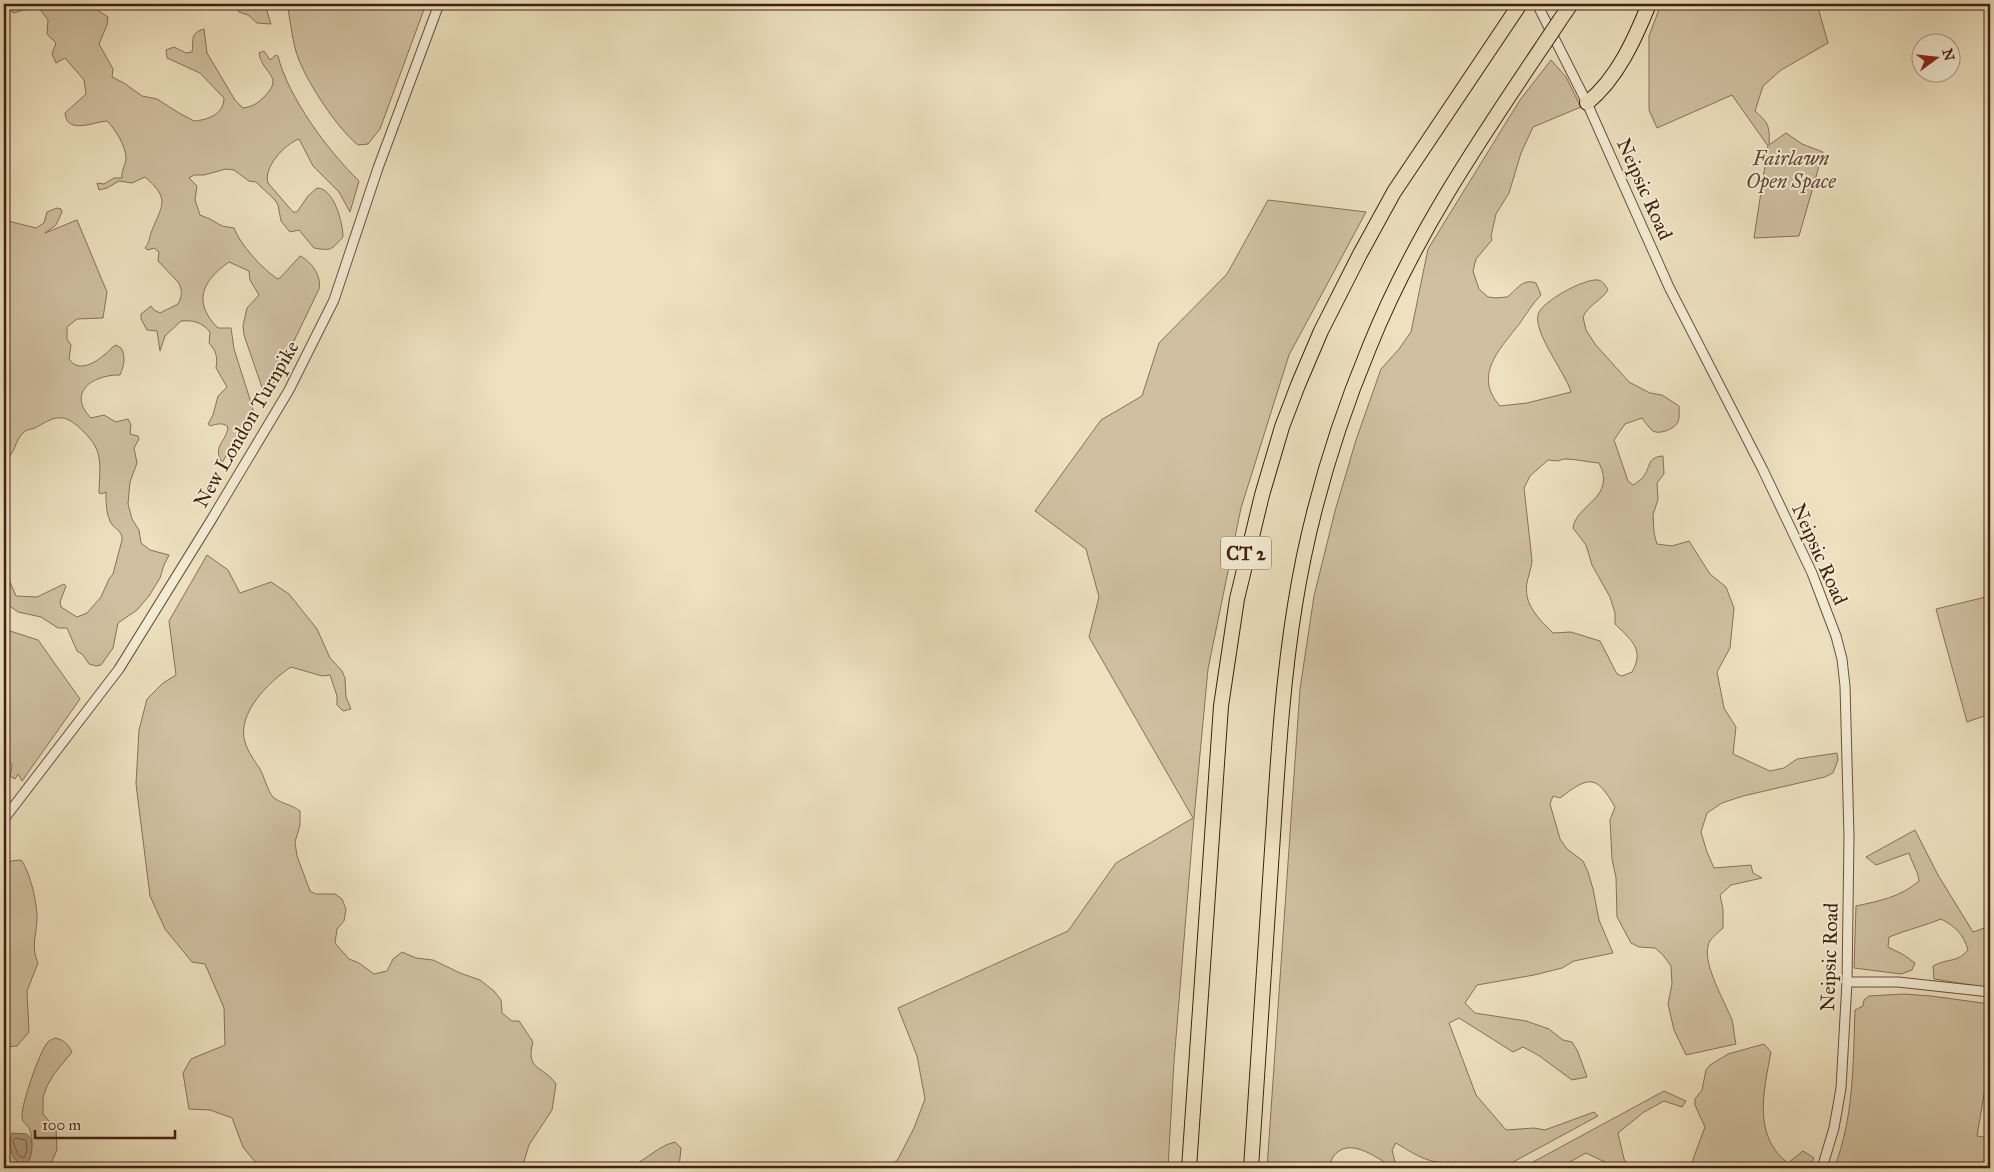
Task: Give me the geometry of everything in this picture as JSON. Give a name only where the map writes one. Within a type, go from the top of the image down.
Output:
[{"type":"highway","name":"CT 2","points":[[1189,1168],[1221,706],[1236,599],[1264,485],[1282,427],[1298,385],[1326,322],[1360,254],[1394,192],[1520,4]]},
{"type":"highway","name":"CT 2","points":[[1251,1168],[1286,672],[1298,584],[1317,500],[1340,424],[1359,371],[1405,267],[1455,179],[1571,4]]},
{"type":"highway","points":[[1587,103],[1602,90],[1611,78],[1633,39],[1649,4]]},
{"type":"street","name":"New London Turnpike","points":[[4,819],[119,669],[289,390],[334,300],[378,168],[440,4]]},
{"type":"street","name":"Neipsic Road","points":[[1537,4],[1587,103],[1669,287],[1763,470],[1812,573],[1836,636],[1842,659],[1846,705],[1849,851],[1847,982],[1841,1088],[1832,1135],[1822,1168]]},
{"type":"street","points":[[1847,982],[1898,982],[1990,992]]},
{"type":"green space","points":[[8,4],[94,4],[99,11],[108,17],[107,25],[99,44],[113,69],[112,77],[142,96],[157,99],[194,121],[210,118],[218,112],[224,98],[200,73],[167,58],[166,50],[174,47],[186,53],[192,52],[194,35],[204,29],[207,53],[235,100],[243,108],[252,106],[264,97],[273,84],[271,75],[264,66],[259,53],[264,51],[270,60],[276,55],[278,56],[291,89],[311,123],[335,155],[359,181],[350,212],[339,192],[313,166],[299,139],[282,151],[272,163],[267,177],[268,183],[293,212],[297,212],[308,196],[317,188],[323,190],[333,200],[339,215],[343,237],[333,247],[324,249],[314,248],[299,230],[290,232],[281,221],[278,205],[275,200],[256,182],[249,181],[234,170],[226,169],[204,175],[194,175],[189,178],[197,186],[195,200],[200,215],[222,226],[234,228],[246,249],[272,275],[278,279],[281,277],[300,256],[308,261],[319,279],[319,289],[269,393],[265,396],[244,335],[243,326],[247,308],[259,295],[250,280],[249,271],[229,262],[207,284],[203,301],[205,309],[218,328],[231,328],[234,349],[253,409],[253,415],[239,433],[222,463],[218,452],[228,427],[222,424],[210,426],[208,424],[213,415],[218,396],[227,387],[216,368],[216,354],[209,343],[210,332],[197,322],[181,321],[165,336],[160,351],[157,331],[147,330],[141,319],[141,314],[151,306],[160,313],[178,304],[181,296],[181,288],[178,282],[158,261],[159,252],[154,248],[148,250],[145,248],[161,209],[162,204],[159,192],[145,177],[132,183],[119,181],[99,190],[97,183],[104,184],[114,178],[122,178],[126,153],[122,143],[117,133],[107,121],[82,126],[70,124],[65,113],[86,94],[84,80],[65,58],[56,63],[52,54],[56,43],[47,34],[48,20],[40,9],[22,10],[14,13],[8,9]]},
{"type":"green space","points":[[234,4],[265,4],[271,24],[257,23],[248,15],[239,12]]},
{"type":"green space","points":[[287,4],[426,4],[380,129],[368,144],[358,145],[341,128],[324,106],[309,81],[293,40]]},
{"type":"green space","name":"Fairlawn Open Space","points":[[1661,4],[1817,4],[1828,43],[1781,70],[1763,86],[1755,111],[1768,126],[1769,145],[1786,133],[1802,144],[1823,152],[1799,236],[1754,238],[1768,146],[1732,95],[1657,128],[1649,110],[1649,36]]},
{"type":"green space","points":[[1551,60],[1566,77],[1581,107],[1533,127],[1521,153],[1509,193],[1496,214],[1491,236],[1492,240],[1476,259],[1473,271],[1479,289],[1488,297],[1507,297],[1523,283],[1527,282],[1536,283],[1541,295],[1492,362],[1489,383],[1492,395],[1500,406],[1527,403],[1571,392],[1545,342],[1538,323],[1538,315],[1546,304],[1574,287],[1592,280],[1598,280],[1605,285],[1608,290],[1588,309],[1583,317],[1586,330],[1595,344],[1629,382],[1650,393],[1662,395],[1679,406],[1678,422],[1670,429],[1663,432],[1653,431],[1642,418],[1625,424],[1614,440],[1628,481],[1633,485],[1643,477],[1654,458],[1663,456],[1664,474],[1657,483],[1658,499],[1653,515],[1657,544],[1672,546],[1689,541],[1710,574],[1726,587],[1734,608],[1730,648],[1717,672],[1724,708],[1736,727],[1733,754],[1770,771],[1784,768],[1797,759],[1837,753],[1838,760],[1833,773],[1825,777],[1743,796],[1722,803],[1707,813],[1701,832],[1714,868],[1751,865],[1753,873],[1762,878],[1731,885],[1720,895],[1723,909],[1723,928],[1708,946],[1709,963],[1732,1020],[1736,1044],[1686,1055],[1674,1030],[1668,1004],[1672,984],[1671,966],[1655,948],[1639,947],[1631,943],[1617,917],[1616,878],[1612,859],[1610,820],[1615,807],[1597,784],[1585,782],[1560,798],[1553,796],[1550,804],[1560,839],[1567,849],[1583,861],[1588,872],[1599,920],[1613,953],[1574,961],[1562,968],[1534,975],[1477,985],[1465,1003],[1475,1013],[1526,1021],[1549,1029],[1563,1040],[1572,1042],[1578,1052],[1587,1077],[1572,1080],[1538,1055],[1523,1047],[1513,1052],[1459,1018],[1449,1023],[1476,1095],[1506,1130],[1534,1128],[1545,1130],[1594,1112],[1598,1116],[1502,1168],[1452,1168],[1450,1162],[1428,1160],[1396,1143],[1392,1150],[1395,1162],[1389,1165],[1369,1153],[1346,1148],[1339,1151],[1333,1157],[1329,1168],[1267,1168],[1300,689],[1314,596],[1335,511],[1356,440],[1381,369],[1411,332],[1428,249],[1520,100]],"holes":[[[1568,459],[1599,463],[1603,475],[1603,485],[1599,493],[1581,513],[1573,528],[1586,545],[1592,565],[1610,597],[1615,613],[1615,624],[1631,640],[1637,651],[1636,664],[1632,672],[1622,676],[1617,674],[1600,641],[1571,632],[1553,633],[1536,614],[1528,600],[1527,584],[1532,560],[1524,488],[1530,476],[1548,460]]]},
{"type":"green space","points":[[1268,200],[1366,212],[1289,355],[1241,508],[1208,669],[1174,1062],[1168,1168],[888,1168],[898,1159],[914,1128],[925,1099],[917,1056],[898,1008],[1068,931],[1116,863],[1193,818],[1089,637],[1099,597],[1086,549],[1035,511],[1101,420],[1142,396],[1159,343],[1227,274]]},
{"type":"green space","points":[[57,208],[61,209],[62,212],[56,225],[45,233],[77,220],[107,292],[103,318],[77,319],[67,327],[67,339],[71,345],[69,359],[77,365],[86,365],[100,358],[116,345],[121,348],[124,354],[120,375],[99,378],[86,386],[81,398],[82,404],[91,418],[104,415],[116,422],[128,419],[131,425],[130,434],[138,436],[139,439],[134,448],[137,463],[130,482],[128,504],[132,519],[139,530],[141,543],[150,550],[169,555],[160,578],[149,596],[137,610],[118,623],[113,648],[101,665],[96,666],[89,664],[83,655],[77,651],[67,628],[58,628],[41,617],[18,612],[4,602],[5,559],[7,561],[6,573],[16,596],[37,597],[64,584],[66,586],[60,602],[61,607],[77,617],[87,613],[101,597],[113,574],[122,540],[121,534],[111,524],[109,518],[106,507],[106,492],[99,493],[99,455],[88,436],[78,426],[67,419],[56,418],[26,431],[20,436],[11,455],[4,460],[4,220],[36,228],[44,223],[47,212]]},
{"type":"green space","points":[[207,555],[228,570],[240,593],[271,582],[289,594],[317,629],[330,658],[342,671],[345,678],[346,697],[351,709],[343,711],[337,705],[337,696],[330,675],[322,676],[291,667],[265,689],[257,699],[245,720],[244,731],[245,742],[251,756],[260,769],[271,795],[300,811],[300,825],[295,842],[297,856],[310,891],[316,894],[335,894],[342,899],[346,909],[344,921],[337,929],[335,943],[349,959],[359,963],[374,974],[387,971],[393,959],[402,952],[416,958],[433,960],[480,980],[494,991],[501,1000],[502,1013],[512,1021],[519,1021],[533,1042],[531,1058],[533,1063],[556,1084],[552,1110],[529,1145],[522,1168],[260,1168],[243,1147],[232,1118],[210,1110],[189,1109],[183,1073],[191,1059],[225,1045],[224,1008],[205,964],[192,962],[165,929],[150,896],[136,784],[139,730],[147,699],[163,683],[176,675],[169,621]]},
{"type":"green space","points":[[1990,596],[1990,714],[1967,722],[1936,609]]},
{"type":"green space","points":[[4,629],[38,640],[80,699],[22,781],[18,774],[15,779],[10,776],[12,766],[4,747]]},
{"type":"green space","points":[[1915,830],[1938,875],[1973,932],[1990,926],[1990,988],[1934,979],[1933,966],[1956,959],[1968,950],[1958,931],[1941,919],[1889,937],[1888,947],[1915,963],[1912,970],[1901,974],[1854,968],[1856,906],[1897,895],[1919,881],[1909,853],[1876,865],[1866,857]]},
{"type":"green space","points":[[21,860],[33,889],[36,907],[37,921],[34,947],[38,963],[27,991],[29,1032],[17,1046],[4,1047],[4,869],[11,861]]},
{"type":"green space","points":[[1904,994],[1990,1004],[1990,1059],[1977,1136],[1990,1138],[1990,1168],[1834,1168],[1841,1149],[1849,1110],[1853,1070],[1855,1010],[1863,1006],[1864,1000],[1869,996]]},
{"type":"green space","points":[[55,1038],[65,1043],[72,1052],[54,1074],[43,1097],[43,1114],[56,1129],[57,1150],[49,1168],[4,1168],[8,1144],[18,1162],[25,1165],[28,1163],[32,1136],[23,1120],[23,1109],[32,1077],[41,1055],[48,1042]]},
{"type":"green space","points":[[1764,1044],[1771,1052],[1763,1112],[1769,1140],[1788,1163],[1803,1151],[1814,1158],[1809,1168],[1686,1168],[1692,1162],[1705,1127],[1695,1105],[1695,1099],[1702,1090],[1706,1070],[1710,1065],[1728,1054]]},
{"type":"green space","points":[[1664,1091],[1686,1101],[1682,1107],[1664,1101],[1644,1112],[1618,1133],[1624,1159],[1630,1168],[1611,1168],[1607,1163],[1586,1153],[1559,1168],[1522,1168]]},
{"type":"green space","points":[[675,1142],[681,1148],[679,1168],[627,1168],[640,1162],[662,1147]]},
{"type":"water","points":[[12,1133],[27,1134],[30,1137],[32,1149],[27,1164],[17,1161],[12,1154],[10,1143]]}]
